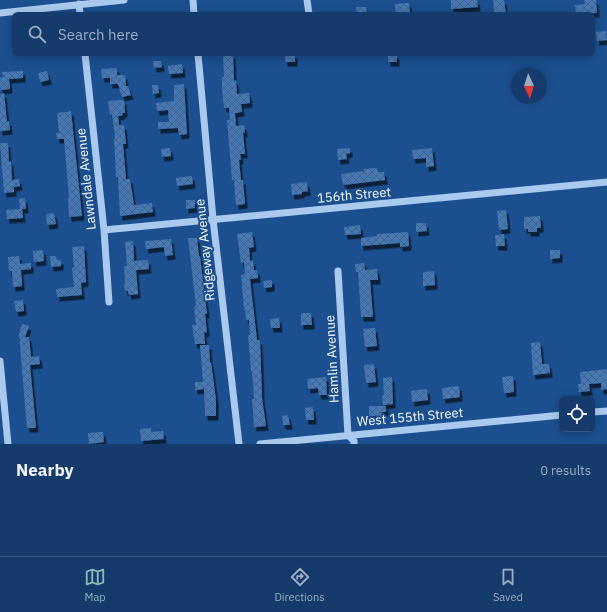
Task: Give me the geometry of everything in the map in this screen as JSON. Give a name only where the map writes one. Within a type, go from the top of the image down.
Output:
[{"type":"street","points":[[0,13],[124,0]]},
{"type":"street","points":[[193,0],[194,12]]},
{"type":"street","points":[[306,0],[308,12]]},
{"type":"street","points":[[79,4],[80,12]]},
{"type":"street","name":"Lawndale Avenue","points":[[84,56],[104,230],[109,302]]},
{"type":"street","name":"Ridgeway Avenue","points":[[198,56],[213,220],[239,444]]},
{"type":"street","name":"156th Street","points":[[104,230],[607,182]]},
{"type":"street","name":"Hamlin Avenue","points":[[338,270],[348,435]]},
{"type":"street","points":[[0,361],[8,444]]},
{"type":"street","points":[[595,412],[607,411]]},
{"type":"street","name":"West 155th Street","points":[[260,444],[559,415]]},
{"type":"street","points":[[348,435],[354,441],[354,444]]},
{"type":"building","points":[[451,0],[477,0],[478,7],[451,9]]},
{"type":"building","points":[[493,0],[504,0],[506,12],[494,12]]},
{"type":"building","points":[[584,0],[596,0],[597,13],[576,12],[575,5],[585,4]]},
{"type":"building","points":[[409,3],[410,12],[396,12],[395,4]]},
{"type":"building","points":[[356,7],[366,7],[367,12],[357,12]]},
{"type":"building","points":[[606,31],[607,40],[597,41],[596,32]]},
{"type":"building","points":[[223,56],[233,56],[234,81],[236,80],[237,94],[249,93],[250,103],[241,104],[242,112],[235,113],[236,126],[244,125],[245,133],[243,133],[245,154],[240,154],[241,160],[239,160],[241,180],[243,180],[245,204],[236,205],[234,180],[232,180],[227,120],[230,120],[229,108],[224,108],[222,88],[222,77],[224,77]]},
{"type":"building","points":[[285,56],[295,56],[295,62],[285,62]]},
{"type":"building","points":[[388,56],[397,56],[397,62],[388,62]]},
{"type":"building","points":[[153,61],[161,61],[162,67],[154,68]]},
{"type":"building","points":[[182,64],[183,73],[169,74],[168,66]]},
{"type":"building","points":[[117,68],[117,75],[125,75],[126,86],[128,86],[131,95],[122,97],[118,84],[110,84],[110,78],[102,78],[101,69]]},
{"type":"building","points":[[23,71],[23,78],[9,79],[10,89],[0,90],[0,78],[3,77],[2,72]]},
{"type":"building","points":[[47,71],[49,80],[40,82],[38,73]]},
{"type":"building","points":[[184,84],[187,134],[179,135],[178,128],[158,129],[158,122],[169,122],[168,110],[157,111],[156,103],[174,101],[174,85]]},
{"type":"building","points":[[152,85],[158,85],[159,93],[153,94]]},
{"type":"building","points":[[4,93],[7,122],[9,121],[10,130],[0,131],[0,94]]},
{"type":"building","points":[[124,100],[125,113],[118,116],[119,125],[124,125],[126,144],[123,144],[126,179],[130,179],[134,205],[152,203],[153,212],[120,216],[118,177],[116,177],[115,138],[112,114],[110,115],[108,101]]},
{"type":"building","points":[[71,111],[82,216],[69,217],[69,198],[64,139],[57,139],[56,133],[59,133],[57,113]]},
{"type":"building","points":[[0,143],[8,143],[12,180],[19,179],[20,186],[14,187],[14,192],[4,193]]},
{"type":"building","points":[[170,148],[171,156],[162,157],[161,149]]},
{"type":"building","points":[[350,148],[350,153],[346,154],[347,159],[338,160],[337,149]]},
{"type":"building","points":[[432,148],[434,166],[426,167],[426,158],[413,159],[412,150]]},
{"type":"building","points":[[377,168],[378,172],[384,172],[385,180],[343,185],[341,174]]},
{"type":"building","points":[[192,176],[193,184],[177,186],[176,178]]},
{"type":"building","points":[[307,182],[308,191],[302,192],[302,194],[292,195],[291,184]]},
{"type":"building","points":[[25,198],[26,209],[22,209],[23,218],[7,219],[6,210],[20,209],[19,199]]},
{"type":"building","points":[[186,200],[195,200],[195,208],[186,209]]},
{"type":"building","points":[[506,210],[508,229],[499,230],[497,211]]},
{"type":"building","points":[[54,213],[56,224],[47,225],[46,214]]},
{"type":"building","points":[[540,216],[541,228],[537,228],[537,232],[528,232],[528,229],[524,229],[524,217]]},
{"type":"building","points":[[416,223],[426,223],[427,231],[416,232]]},
{"type":"building","points":[[360,225],[361,234],[345,235],[344,227]]},
{"type":"building","points":[[252,232],[254,247],[249,248],[250,261],[253,260],[254,270],[257,270],[258,278],[250,279],[257,340],[260,340],[262,398],[266,426],[254,427],[252,399],[254,399],[248,335],[250,335],[249,320],[246,320],[244,310],[241,275],[245,274],[244,262],[241,263],[237,234]]},
{"type":"building","points":[[408,232],[409,246],[400,247],[400,243],[361,246],[361,238],[377,236],[377,234]]},
{"type":"building","points":[[504,234],[505,246],[496,246],[495,235]]},
{"type":"building","points":[[188,238],[197,238],[200,256],[207,314],[205,314],[207,332],[204,333],[205,344],[195,344],[192,325],[196,325],[194,306],[196,306]]},
{"type":"building","points":[[171,239],[173,255],[165,256],[164,247],[146,249],[145,241]]},
{"type":"building","points":[[133,241],[134,261],[148,260],[149,269],[136,270],[138,294],[129,295],[128,291],[125,291],[124,283],[124,266],[127,266],[125,242]]},
{"type":"building","points":[[84,246],[86,282],[81,283],[82,295],[57,297],[56,289],[74,287],[72,247]]},
{"type":"building","points":[[43,250],[44,261],[34,262],[33,251]]},
{"type":"building","points":[[550,250],[560,250],[560,258],[550,259]]},
{"type":"building","points":[[19,256],[20,264],[31,263],[31,269],[21,270],[22,286],[13,287],[12,271],[9,271],[8,257]]},
{"type":"building","points":[[50,256],[56,256],[57,260],[61,260],[61,266],[51,267]]},
{"type":"building","points":[[364,263],[365,270],[377,269],[378,280],[370,280],[373,317],[361,317],[358,272],[356,272],[355,264]]},
{"type":"building","points":[[434,271],[435,285],[423,286],[423,272]]},
{"type":"building","points":[[272,280],[272,287],[264,288],[263,281]]},
{"type":"building","points":[[23,300],[24,311],[16,312],[14,301]]},
{"type":"building","points":[[301,313],[311,313],[312,325],[301,325]]},
{"type":"building","points":[[279,318],[280,328],[271,328],[270,319]]},
{"type":"building","points":[[22,324],[29,326],[25,337],[29,337],[31,357],[39,356],[40,364],[30,365],[36,428],[27,428],[19,334]]},
{"type":"building","points":[[375,328],[377,346],[365,347],[363,329]]},
{"type":"building","points":[[540,342],[542,364],[549,364],[550,373],[533,375],[531,343]]},
{"type":"building","points":[[200,345],[209,345],[216,400],[216,416],[205,416],[204,389],[195,390],[195,382],[203,382]]},
{"type":"building","points":[[374,364],[376,382],[366,383],[364,365]]},
{"type":"building","points":[[607,369],[607,389],[601,390],[601,383],[589,384],[590,391],[579,392],[578,384],[581,384],[580,372]]},
{"type":"building","points":[[513,376],[514,392],[504,393],[502,377]]},
{"type":"building","points":[[326,377],[327,395],[319,395],[318,388],[308,389],[307,379]]},
{"type":"building","points":[[392,377],[393,404],[383,405],[383,378]]},
{"type":"building","points":[[459,386],[460,397],[443,399],[442,388]]},
{"type":"building","points":[[427,389],[428,400],[412,402],[411,391]]},
{"type":"building","points":[[369,406],[386,406],[386,412],[382,412],[382,416],[369,416]]},
{"type":"building","points":[[313,407],[314,420],[306,420],[305,408]]},
{"type":"building","points":[[288,415],[290,425],[283,425],[282,416]]},
{"type":"building","points":[[151,428],[151,432],[163,431],[164,439],[141,441],[140,429]]},
{"type":"building","points":[[103,432],[104,442],[89,444],[88,433]]}]
